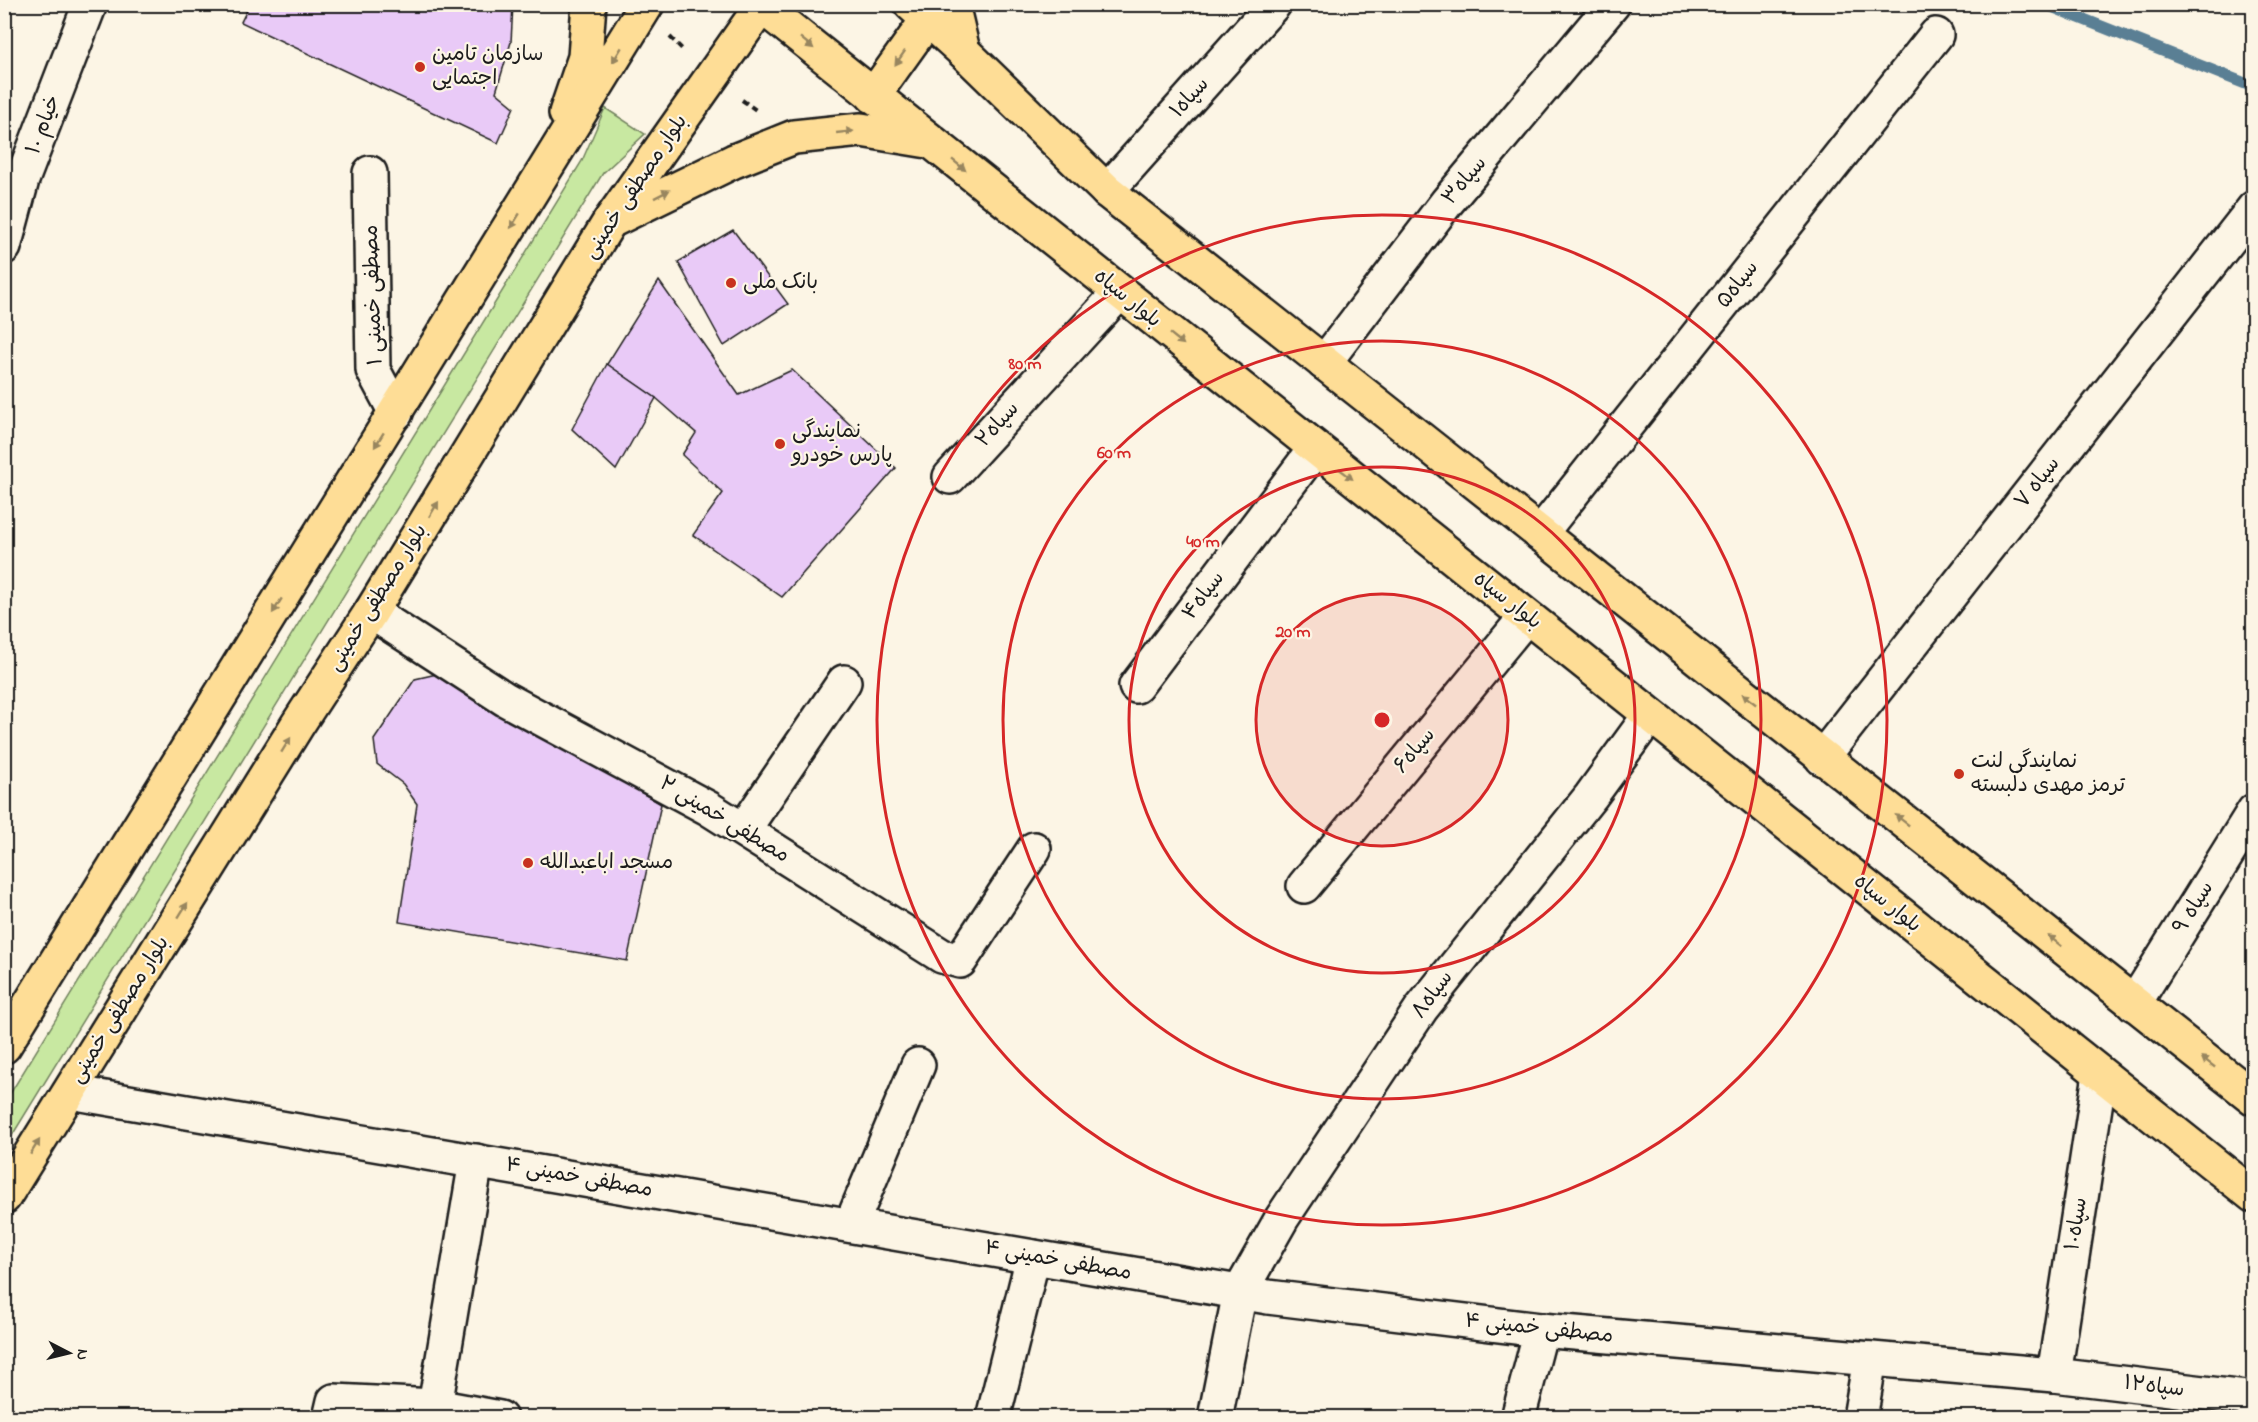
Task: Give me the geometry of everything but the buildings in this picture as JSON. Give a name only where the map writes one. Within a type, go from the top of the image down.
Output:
[{"type":"main road","points":[[548,168],[585,57],[589,4]]},
{"type":"main road","points":[[4,1046],[548,168],[647,4]]},
{"type":"main road","name":"بلوار سپاه","points":[[761,5],[2253,1196]]},
{"type":"main road","name":"بلوار مصطفی خمینی","points":[[4,1197],[298,724],[371,612],[610,221],[761,5]]},
{"type":"main road","points":[[873,96],[930,9],[963,51],[1107,191],[2253,1098]]},
{"type":"main road","points":[[610,221],[713,170],[794,137],[861,130],[929,141]]},
{"type":"street","name":"خیام ۱۰","points":[[4,247],[22,180],[90,4]]},
{"type":"street","name":"سپاه۱","points":[[1107,191],[1274,4]]},
{"type":"street","name":"سپاه۳","points":[[1324,363],[1447,202],[1613,4]]},
{"type":"street","name":"سپاه۵","points":[[1540,534],[1936,35]]},
{"type":"street","name":"مصطفی خمینی ۱","points":[[370,173],[373,370],[396,413]]},
{"type":"street","name":"سپاه ۷","points":[[1822,758],[2253,208]]},
{"type":"street","name":"سپاه۲","points":[[950,477],[1119,293]]},
{"type":"street","name":"سپاه۴","points":[[1136,686],[1315,449]]},
{"type":"street","name":"مصطفی خمینی ۲","points":[[371,612],[505,699],[744,830],[942,956],[960,961],[1034,849]]},
{"type":"street","name":"سپاه۶","points":[[1304,886],[1526,617]]},
{"type":"street","points":[[744,830],[844,682]]},
{"type":"street","name":"سپاه۸","points":[[1215,1418],[1240,1292],[1282,1218],[1421,1009],[1591,796],[1650,715]]},
{"type":"street","name":"سپاه ۹","points":[[2134,1004],[2253,811]]},
{"type":"street","points":[[851,1225],[918,1065]]},
{"type":"street","name":"سپاه۱۰","points":[[2054,1374],[2100,1074]]},
{"type":"street","name":"مصطفی خمینی ۴","points":[[70,1092],[1240,1292],[1541,1330],[2054,1374]]},
{"type":"street","points":[[435,1406],[476,1161]]},
{"type":"street","points":[[993,1418],[1033,1257]]},
{"type":"street","points":[[1518,1418],[1541,1330]]},
{"type":"street","points":[[1860,1418],[1870,1359]]},
{"type":"street","name":"سپاه۱۲","points":[[2054,1374],[2253,1399]]},
{"type":"street","points":[[330,1418],[334,1401],[435,1406],[500,1418]]},
{"type":"green space","points":[[605,108],[645,134],[603,173],[5,1147],[5,1102],[582,161]]},
{"type":"waterway","points":[[2045,4],[2254,87]]},
{"type":"place","name":"سازمان تامین اجتمایی","points":[[420,67]]},
{"type":"place","name":"بانک ملی","points":[[731,283]]},
{"type":"place","name":"نمایندگی پارس خودرو","points":[[780,444]]},
{"type":"place","name":"نمایندگی لنت ترمز مهدی دلبسته","points":[[1959,774]]},
{"type":"place","name":"مسجد اباعبدالله","points":[[528,863]]}]
